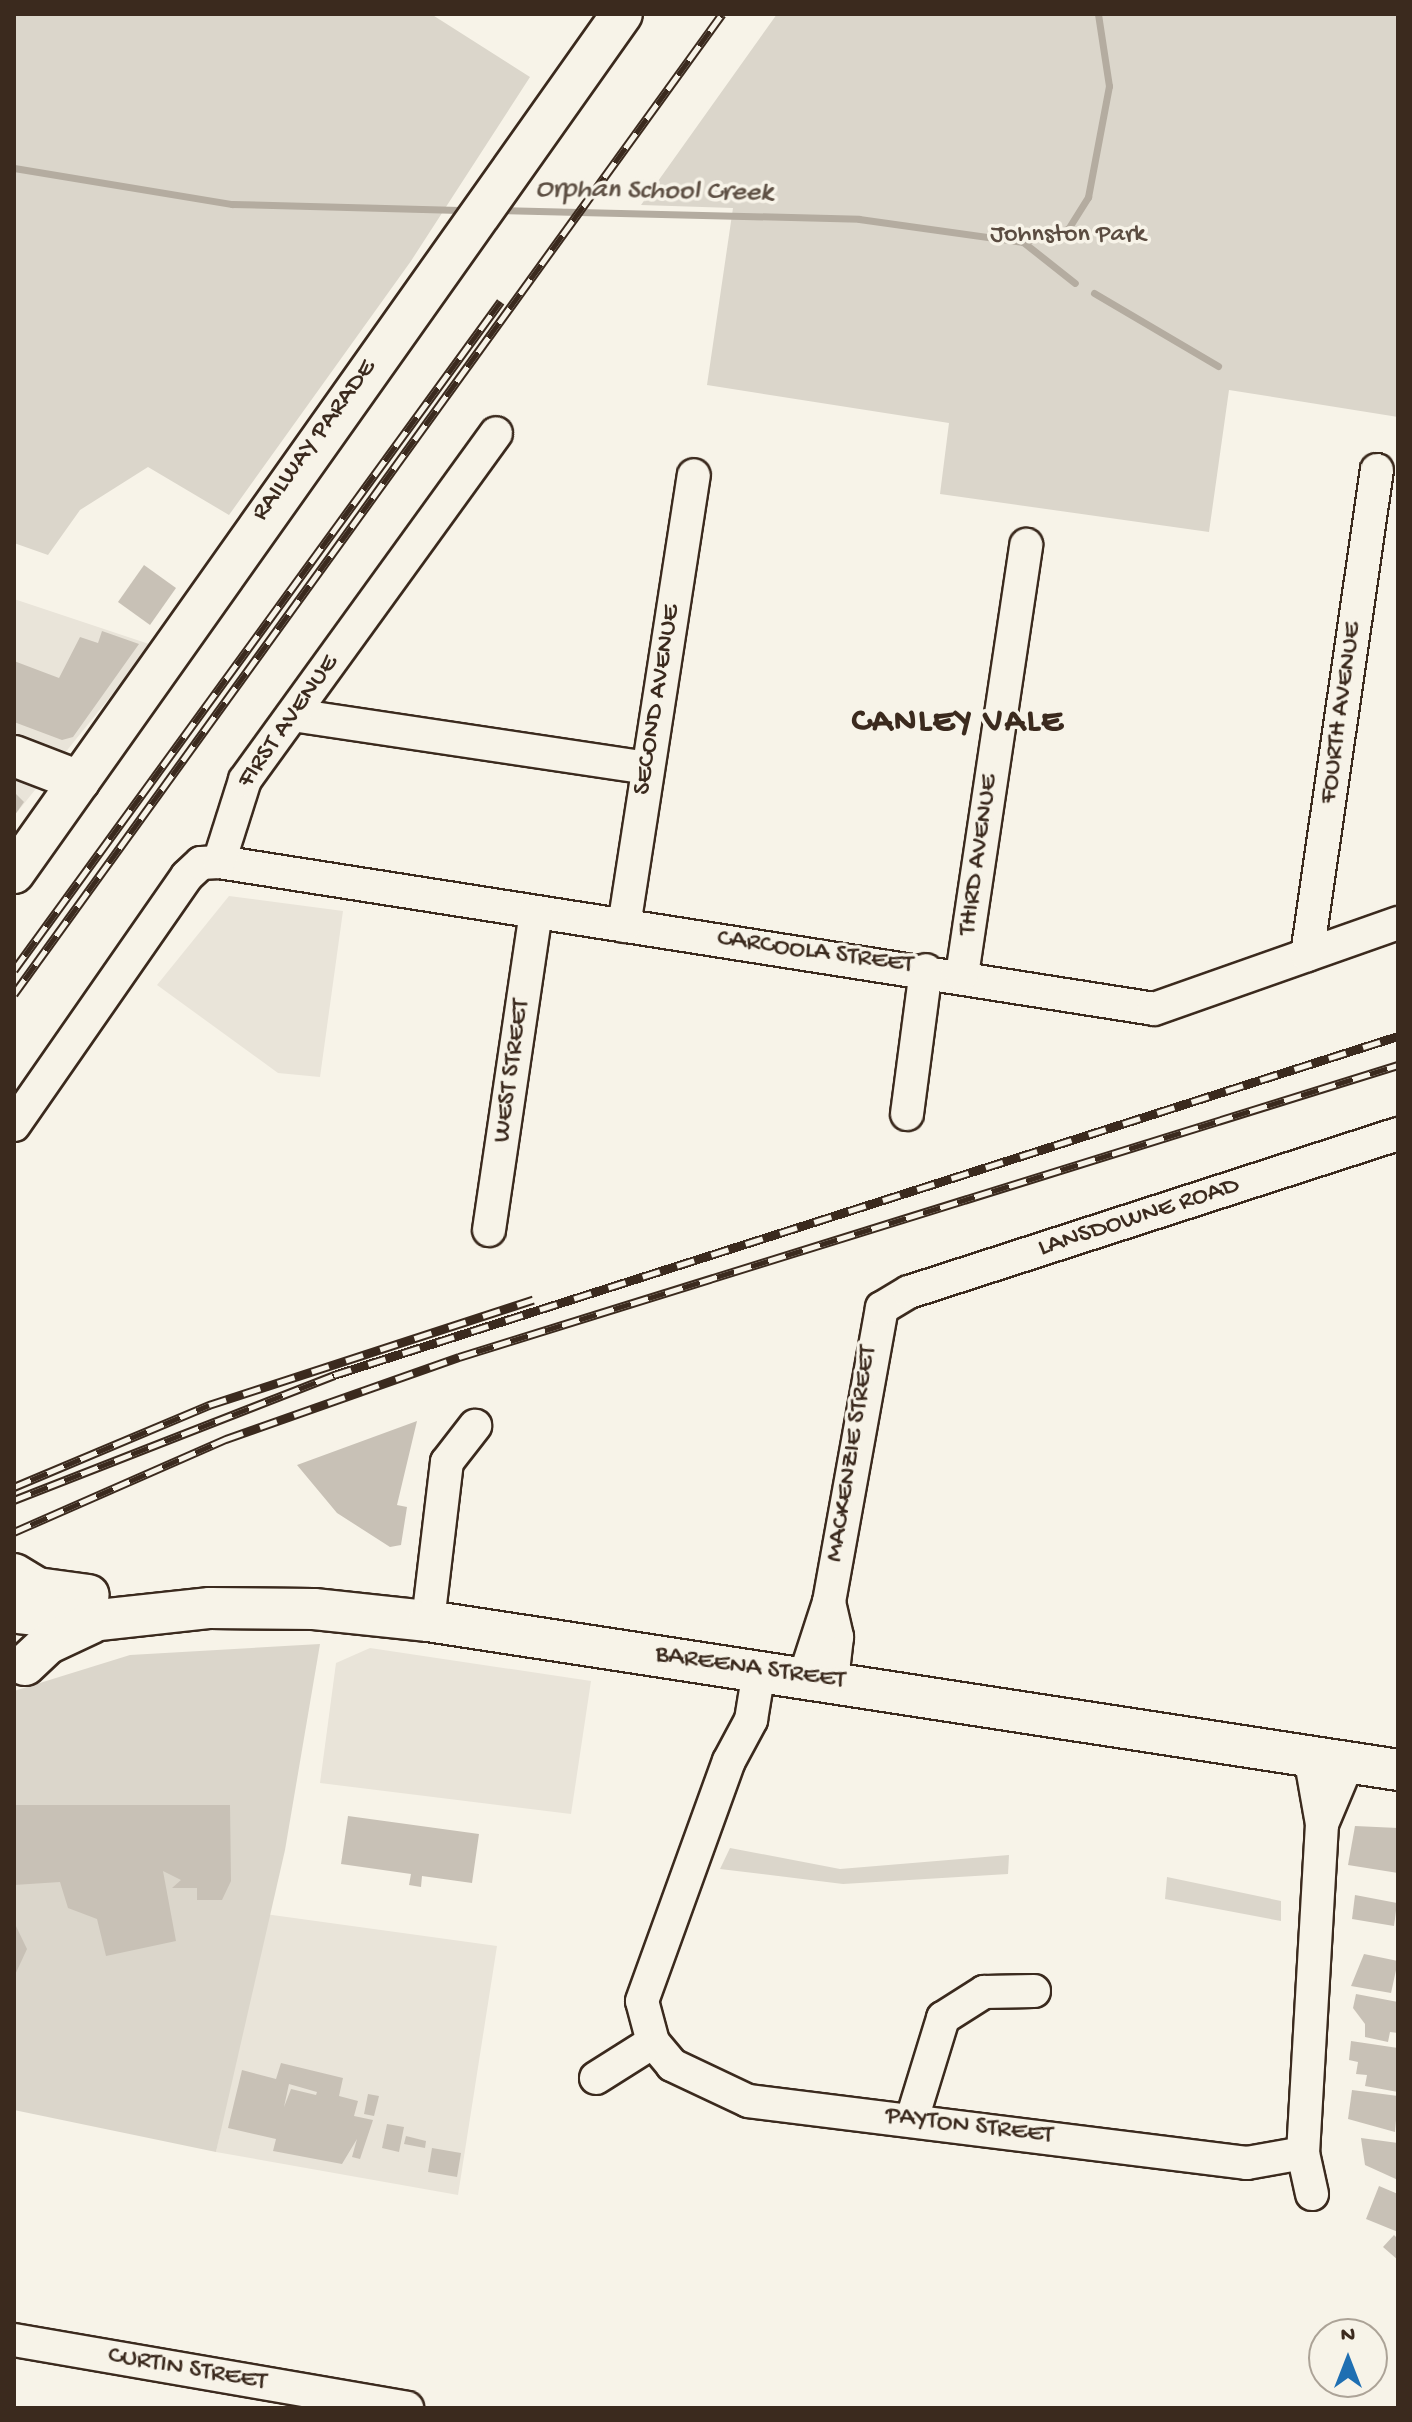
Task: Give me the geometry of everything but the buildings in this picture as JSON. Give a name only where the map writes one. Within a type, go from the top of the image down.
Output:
[{"type":"main road","name":"RAILWAY PARADE","points":[[14,873],[622,14]]},
{"type":"main road","points":[[14,756],[79,781]]},
{"type":"main road","points":[[19,1670],[32,1634],[16,1599],[210,1592],[332,1610]]},
{"type":"main road","name":"BAREENA STREET","points":[[16,1599],[100,1621]]},
{"type":"main road","name":"BAREENA STREET","points":[[19,1670],[59,1637],[100,1621],[210,1608],[332,1610],[819,1678],[1398,1770]]},
{"type":"street","name":"FIRST AVENUE","points":[[219,862],[239,793],[496,433]]},
{"type":"street","name":"FOURTH AVENUE","points":[[1307,955],[1377,470]]},
{"type":"street","name":"SECOND AVENUE","points":[[624,926],[694,475]]},
{"type":"street","name":"THIRD AVENUE","points":[[962,975],[1026,545]]},
{"type":"street","points":[[293,715],[647,768]]},
{"type":"street","points":[[14,1125],[187,876],[201,863],[219,862]]},
{"type":"street","name":"CARCOOLA STREET","points":[[219,862],[962,975],[1154,1009],[1398,923]]},
{"type":"street","name":"WEST STREET","points":[[489,1230],[536,912]]},
{"type":"street","points":[[907,1114],[926,970]]},
{"type":"street","name":"LANSDOWNE ROAD","points":[[882,1308],[909,1292],[1398,1134]]},
{"type":"street","name":"MACKENZIE STREET","points":[[819,1678],[829,1602],[882,1308]]},
{"type":"street","points":[[428,1621],[447,1462],[475,1426]]},
{"type":"street","points":[[596,2078],[653,2042],[642,2001],[729,1761],[748,1670]]},
{"type":"street","points":[[1312,2194],[1303,2153],[1322,1824],[1329,1759]]},
{"type":"street","points":[[912,2119],[943,2018],[984,1992],[1034,1991]]},
{"type":"street","name":"PAYTON STREET","points":[[653,2042],[672,2065],[748,2101],[1247,2163],[1303,2153]]},
{"type":"street","name":"CURTIN STREET","points":[[14,2340],[407,2408]]},
{"type":"shaded area","points":[[14,599],[152,645],[14,816]]},
{"type":"shaded area","points":[[229,896],[343,911],[320,1077],[278,1073],[157,985]]},
{"type":"shaded area","points":[[370,1648],[591,1681],[571,1814],[320,1783],[336,1663]]},
{"type":"shaded area","points":[[265,1914],[497,1946],[458,2195],[216,2152]]},
{"type":"green space","points":[[14,14],[431,14],[530,77],[411,261],[229,515],[148,467],[80,510],[48,555],[14,543]]},
{"type":"green space","name":"Johnston Park","points":[[777,14],[1398,14],[1398,417],[1229,390],[1209,532],[940,494],[949,423],[707,385],[733,208],[641,205]]},
{"type":"green space","points":[[320,1644],[285,1850],[216,2152],[14,2110],[14,1691],[130,1655]]},
{"type":"green space","points":[[730,1848],[840,1869],[1009,1855],[1008,1874],[843,1884],[720,1869]]},
{"type":"green space","points":[[1167,1877],[1281,1901],[1281,1921],[1165,1899]]},
{"type":"waterway","name":"Orphan School Creek","points":[[501,210],[859,219],[1023,242],[1068,229],[1088,197],[1109,86],[1098,14]]},
{"type":"waterway","name":"Orphan School Creek","points":[[14,168],[232,204],[469,210]]},
{"type":"waterway","points":[[1023,242],[1075,283]]},
{"type":"waterway","points":[[1094,293],[1218,366]]},
{"type":"railway","points":[[14,994],[722,14]]},
{"type":"railway","points":[[14,970],[501,301]]},
{"type":"railway","points":[[14,1500],[334,1375],[1398,1036]]},
{"type":"railway","points":[[14,1532],[226,1439],[459,1357],[1398,1065]]},
{"type":"railway","points":[[14,1487],[209,1405],[533,1300]]},
{"type":"district","name":"CANLEY VALE","points":[[958,724]]}]
